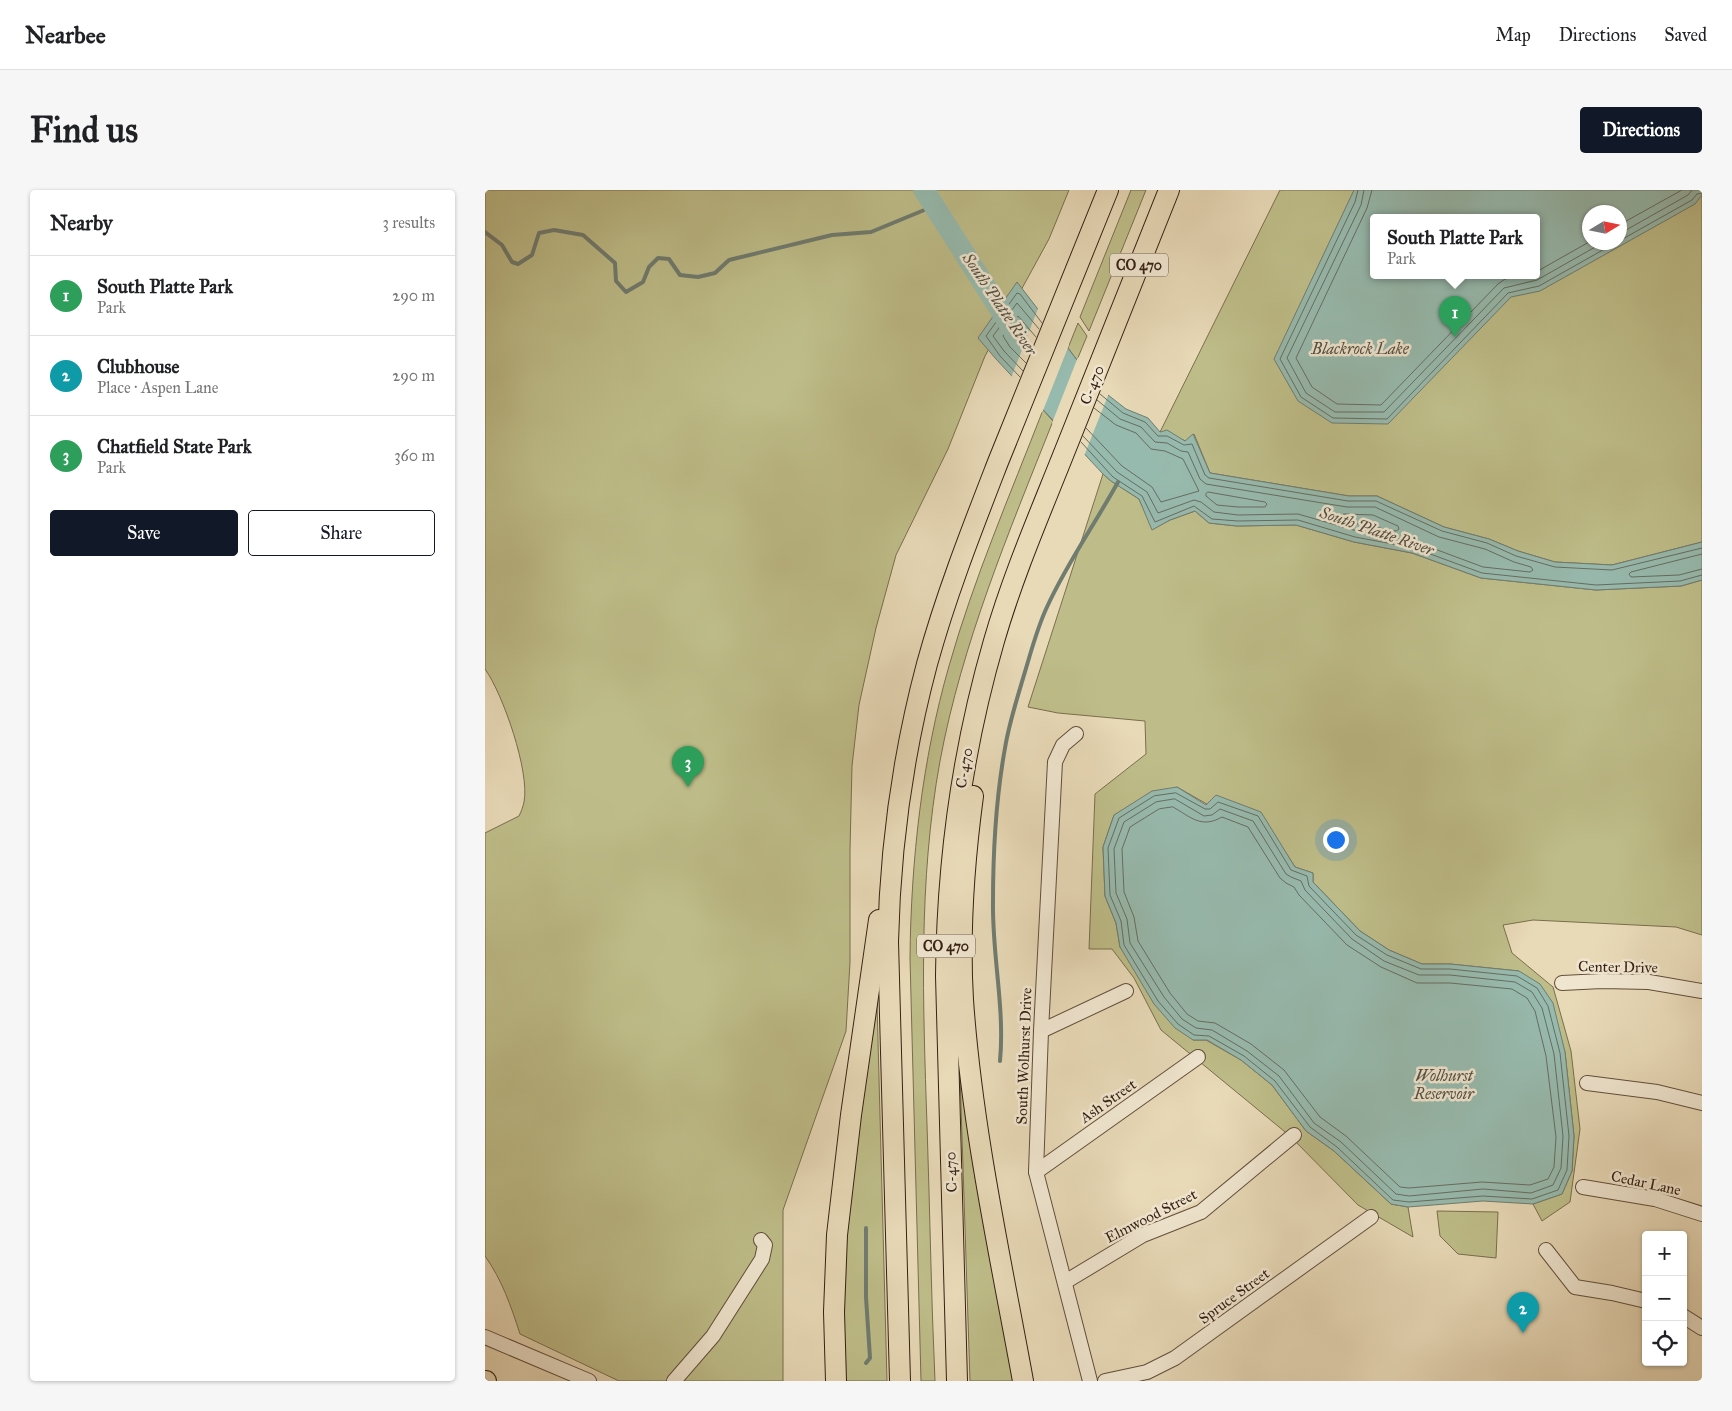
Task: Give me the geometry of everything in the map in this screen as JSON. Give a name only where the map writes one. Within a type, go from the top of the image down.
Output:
[{"type":"highway","points":[[899,1381],[888,991],[888,922],[904,774],[913,722],[942,612],[959,563],[1108,190]]},
{"type":"highway","name":"C-470","points":[[957,1381],[945,976],[951,860],[963,770],[983,679],[1005,607],[1036,523],[1169,190]]},
{"type":"highway","points":[[1023,1381],[971,1085],[963,999],[962,930],[967,843],[978,760],[987,713],[1013,613],[1037,550],[1036,523]]},
{"type":"highway","points":[[836,1381],[834,1312],[837,1235],[875,941],[878,923],[892,880]]},
{"type":"street","name":"South Wolhurst Drive","points":[[1076,734],[1063,745],[1055,762],[1036,1172],[1090,1381]]},
{"type":"street","name":"Center Drive","points":[[1562,982],[1649,982],[1702,991]]},
{"type":"street","points":[[1041,1032],[1126,991]]},
{"type":"street","name":"Ash Street","points":[[1036,1172],[1198,1057]]},
{"type":"street","points":[[1587,1083],[1657,1092],[1702,1103]]},
{"type":"street","name":"Elmwood Street","points":[[1065,1282],[1143,1235],[1201,1212],[1294,1135]]},
{"type":"street","name":"Cedar Lane","points":[[1583,1187],[1655,1199],[1702,1214]]},
{"type":"street","name":"Spruce Street","points":[[1105,1381],[1147,1372],[1175,1358],[1371,1217]]},
{"type":"street","points":[[674,1381],[713,1336],[762,1258],[765,1245],[761,1240]]},
{"type":"street","points":[[1546,1250],[1575,1287],[1642,1300]]},
{"type":"street","points":[[1687,1319],[1702,1328]]},
{"type":"street","points":[[485,1337],[589,1381]]},
{"type":"shaded area","points":[[485,190],[1069,190],[1049,239],[985,356],[948,449],[896,555],[876,628],[859,705],[852,766],[850,962],[846,1031],[783,1210],[783,1381],[619,1381],[520,1334],[501,1284],[485,1256],[485,833],[519,816],[524,802],[525,789],[519,753],[507,714],[500,696],[485,669]]},
{"type":"shaded area","points":[[1131,190],[1146,190],[1089,331],[1080,317]]},
{"type":"shaded area","points":[[1280,190],[1702,190],[1702,542],[1612,565],[1555,562],[1518,551],[1489,539],[1444,527],[1377,496],[1349,496],[1210,473],[1194,434],[1186,441],[1160,432]]},
{"type":"shaded area","points":[[1078,323],[1087,336],[1077,360],[1068,348]]},
{"type":"shaded area","points":[[1043,410],[1053,421],[988,588],[974,631],[949,717],[933,806],[925,897],[924,989],[935,1381],[921,1381],[910,958],[913,884],[920,810],[932,738],[959,633],[993,537]]},
{"type":"shaded area","points":[[1103,474],[1139,499],[1153,529],[1170,520],[1195,511],[1209,523],[1237,526],[1296,525],[1354,542],[1412,553],[1481,578],[1596,590],[1681,586],[1702,580],[1702,935],[1676,927],[1533,920],[1503,925],[1512,953],[1553,987],[1571,1051],[1580,1129],[1570,1202],[1542,1221],[1533,1204],[1562,1194],[1572,1171],[1574,1136],[1565,1052],[1519,971],[1450,964],[1422,964],[1389,950],[1360,931],[1313,882],[1313,873],[1295,867],[1282,847],[1177,787],[1114,815],[1103,847],[1105,896],[1116,923],[1120,947],[1193,1040],[1206,1040],[1241,1060],[1272,1085],[1306,1131],[1334,1151],[1391,1204],[1408,1207],[1413,1237],[1358,1205],[1290,1136],[1161,1030],[1134,978],[1112,949],[1089,949],[1095,794],[1146,754],[1145,721],[1058,713],[1028,707]]},
{"type":"shaded area","points":[[877,1002],[887,1381],[842,1381],[844,1256],[851,1186]]},
{"type":"shaded area","points":[[960,1075],[963,1075],[1014,1381],[970,1381]]},
{"type":"shaded area","points":[[1437,1211],[1498,1212],[1496,1258],[1458,1254],[1440,1236]]},
{"type":"water","name":"Blackrock Lake","points":[[1354,190],[1702,190],[1702,195],[1695,204],[1627,242],[1627,205],[1582,205],[1582,250],[1613,250],[1540,291],[1511,297],[1388,424],[1332,423],[1298,401],[1274,359]]},
{"type":"water","points":[[1017,282],[1077,360],[1108,395],[1126,409],[1148,418],[1160,432],[1167,430],[1185,441],[1193,434],[1210,473],[1349,496],[1377,496],[1444,527],[1489,539],[1518,551],[1555,562],[1612,565],[1702,542],[1702,580],[1681,586],[1596,590],[1481,578],[1412,553],[1354,542],[1296,525],[1237,526],[1209,523],[1195,511],[1170,520],[1152,530],[1139,499],[1103,474],[978,338]]},
{"type":"water","name":"Wolhurst Reservoir","points":[[1177,787],[1206,805],[1216,795],[1261,812],[1295,867],[1313,873],[1313,882],[1360,931],[1389,950],[1422,964],[1450,964],[1519,971],[1540,984],[1553,1003],[1565,1052],[1574,1136],[1572,1171],[1562,1194],[1533,1204],[1483,1201],[1408,1207],[1391,1204],[1334,1151],[1306,1131],[1272,1085],[1241,1060],[1207,1040],[1193,1040],[1175,1028],[1154,1004],[1120,947],[1116,923],[1105,896],[1103,847],[1114,815],[1152,791]]},
{"type":"pier","points":[[1039,306],[1069,345],[1042,413],[1011,378]]},
{"type":"pier","points":[[1078,357],[1109,393],[1084,456],[1052,423]]},
{"type":"waterway","name":"South Platte River","points":[[924,190],[1015,333]]},
{"type":"waterway","points":[[485,232],[502,245],[512,262],[518,264],[532,255],[539,233],[554,230],[583,235],[615,263],[616,281],[626,292],[643,282],[649,267],[658,258],[669,259],[680,275],[698,277],[715,273],[729,260],[832,235],[871,232],[934,206]]},
{"type":"waterway","points":[[1000,1061],[1001,1021],[993,922],[993,883],[997,805],[1007,739],[1013,711],[1043,615],[1063,575],[1118,482]]},
{"type":"waterway","points":[[866,1228],[866,1297],[870,1358],[866,1363]]},
{"type":"place","name":"South Platte Park","points":[[1455,337]]},
{"type":"place","name":"Chatfield State Park","points":[[688,787]]},
{"type":"place","name":"Clubhouse","points":[[1523,1333]]}]
